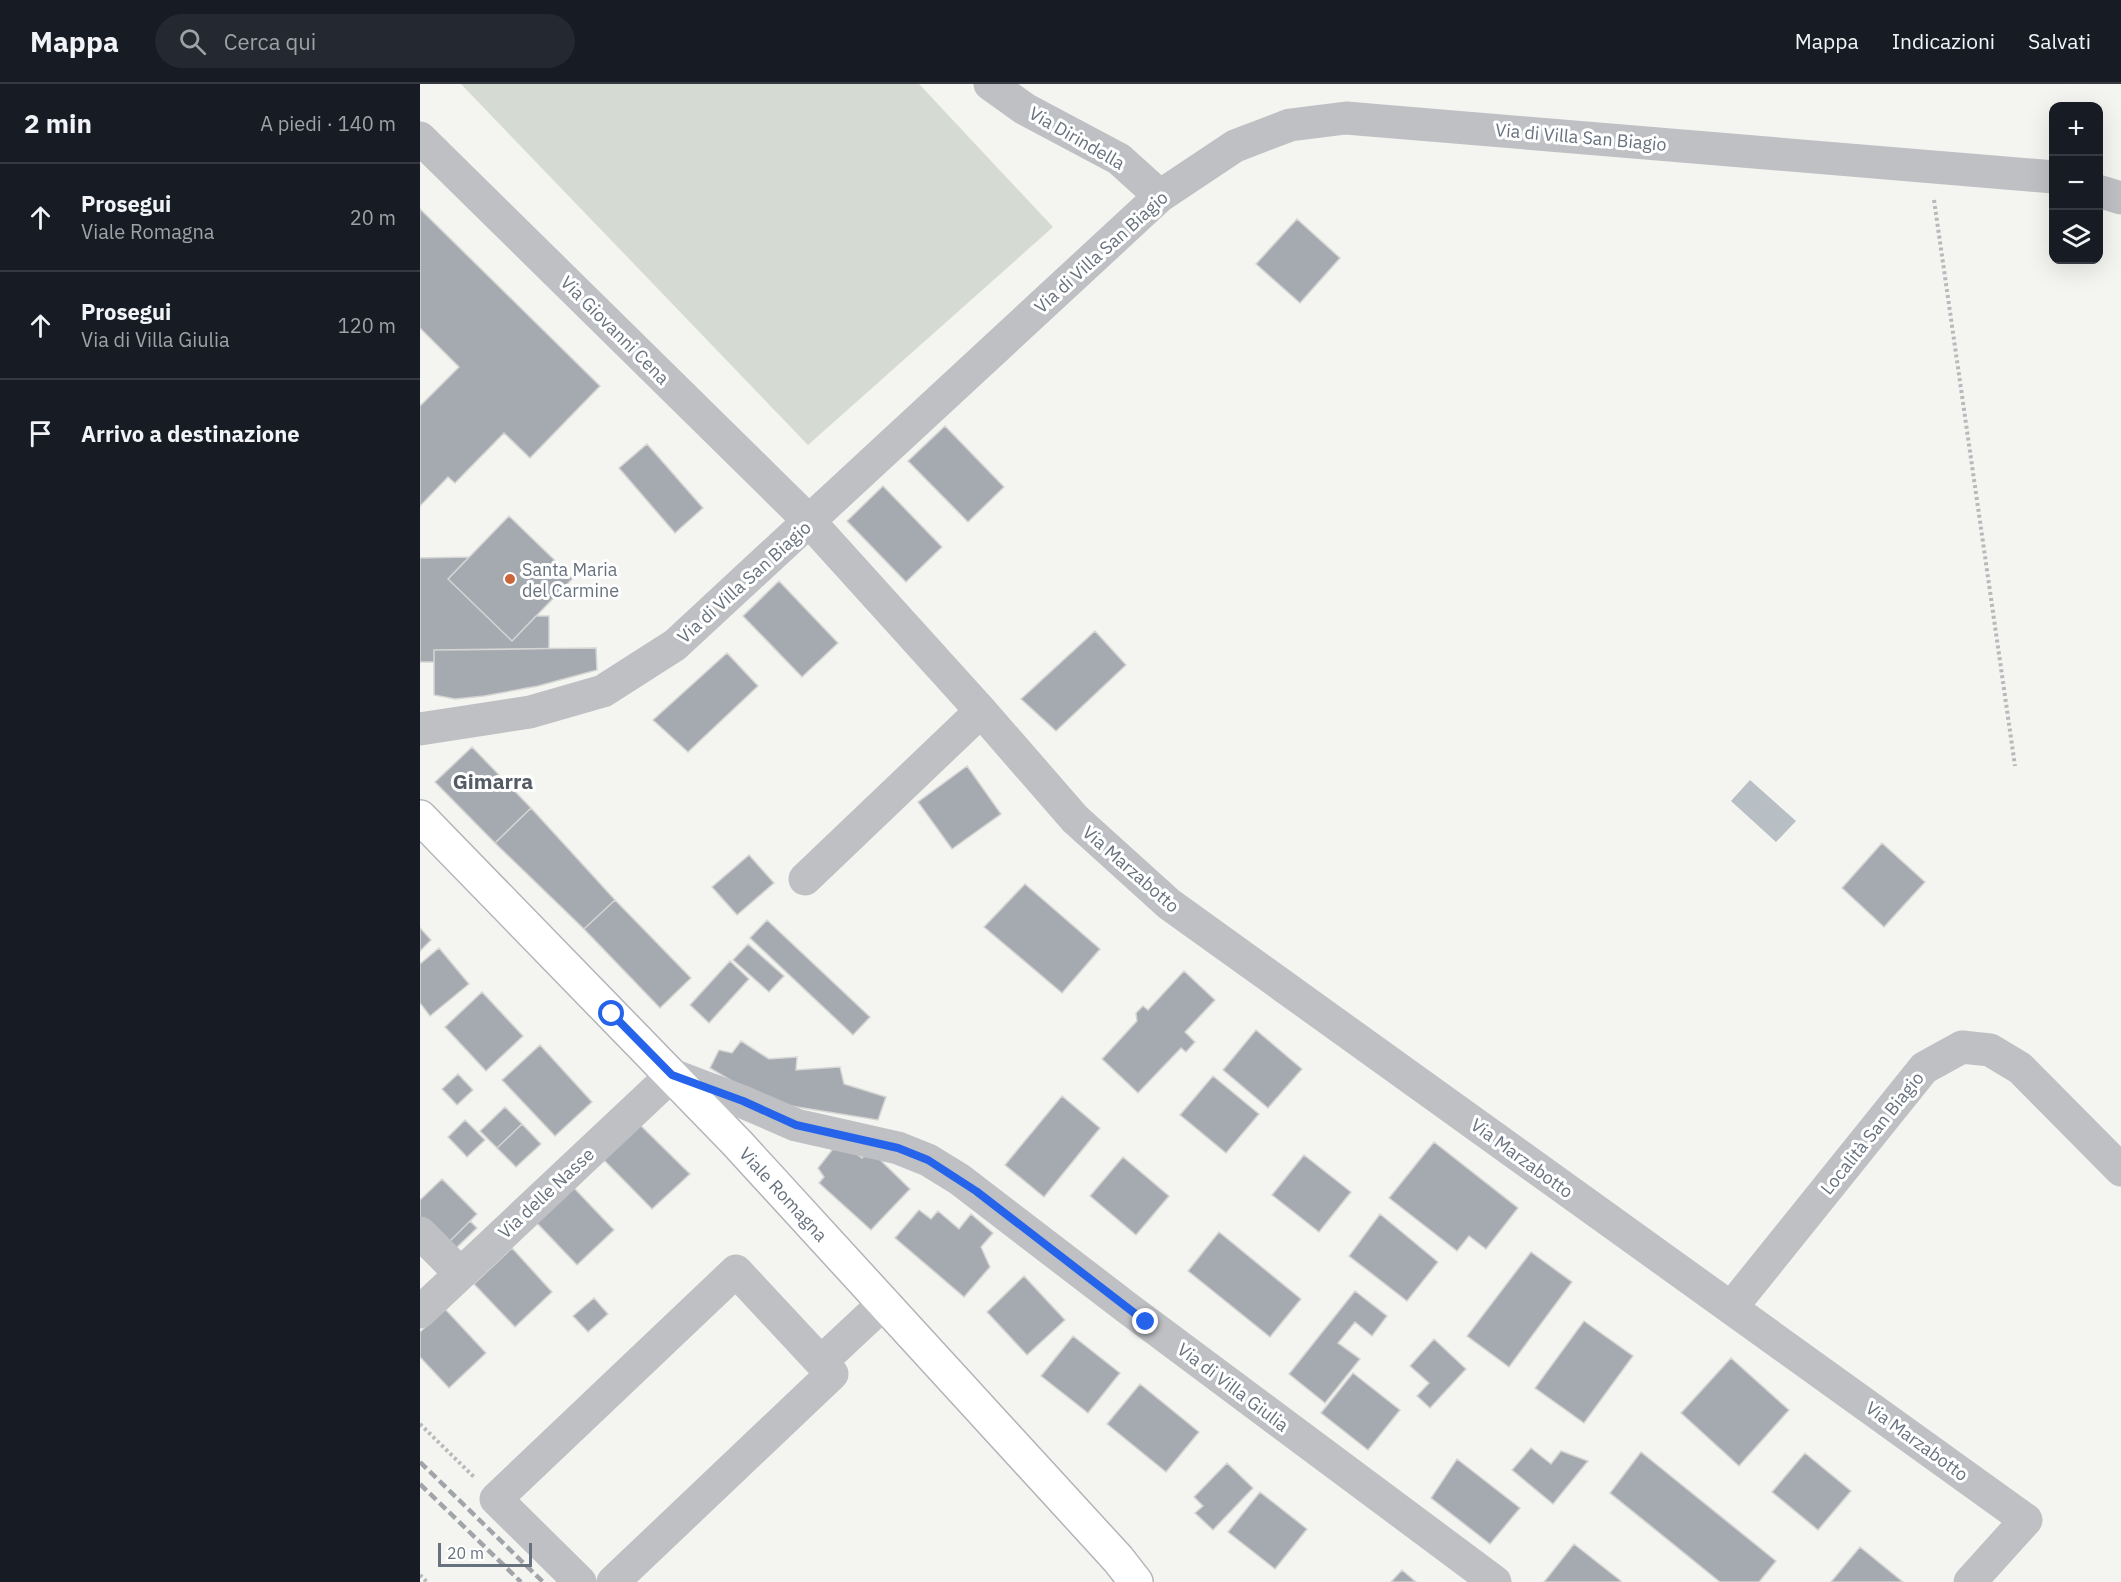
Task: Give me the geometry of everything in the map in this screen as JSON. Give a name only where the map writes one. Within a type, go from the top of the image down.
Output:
[{"type":"main road","name":"Viale Romagna","points":[[420,817],[672,1075],[884,1303],[1118,1559],[1136,1582]]},
{"type":"street","name":"Via Dirindella","points":[[990,84],[1025,109],[1119,159],[1160,196]]},
{"type":"street","name":"Via di Villa San Biagio","points":[[420,729],[530,712],[603,690],[675,645],[1160,196],[1235,146],[1290,125],[1346,118],[2049,177]]},
{"type":"street","name":"Via Giovanni Cena","points":[[420,138],[810,522]]},
{"type":"street","points":[[2103,192],[2121,198]]},
{"type":"street","name":"Via Marzabotto","points":[[810,522],[1075,819],[1169,904],[2026,1520],[1970,1582]]},
{"type":"street","points":[[805,879],[981,711]]},
{"type":"street","name":"Località San Biagio","points":[[1731,1308],[1924,1068],[1962,1047],[1990,1050],[2020,1068],[2121,1170]]},
{"type":"street","name":"Via delle Nasse","points":[[420,1312],[672,1075]]},
{"type":"street","name":"Via di Villa Giulia","points":[[672,1075],[743,1101],[796,1125],[898,1148],[928,1160],[958,1179],[1495,1582]]},
{"type":"street","points":[[420,1233],[460,1273]]},
{"type":"street","points":[[580,1582],[496,1499],[736,1271],[832,1374],[613,1582]]},
{"type":"street","points":[[821,1362],[884,1303]]},
{"type":"path","points":[[1929,166],[2015,766]]},
{"type":"path","points":[[420,1424],[496,1499]]},
{"type":"path","points":[[420,1575],[427,1582]]},
{"type":"shaded area","points":[[461,84],[919,84],[1053,227],[808,445]]},
{"type":"shaded area","points":[[1750,780],[1796,821],[1776,842],[1731,801]]},
{"type":"building","points":[[420,209],[600,386],[530,458],[504,433],[455,483],[448,477],[420,506],[420,406],[459,367],[420,328]]},
{"type":"building","points":[[1297,219],[1340,258],[1300,303],[1256,264]]},
{"type":"building","points":[[945,426],[1004,487],[968,522],[908,461]]},
{"type":"building","points":[[647,444],[703,508],[675,533],[619,468]]},
{"type":"building","points":[[883,486],[942,547],[906,582],[847,521]]},
{"type":"building","name":"Santa Maria del Carmine","points":[[509,516],[573,578],[512,641],[448,579]]},
{"type":"building","points":[[469,557],[448,579],[512,641],[536,616],[549,616],[549,649],[434,650],[434,662],[420,662],[420,558]]},
{"type":"building","points":[[779,581],[838,643],[802,677],[743,616]]},
{"type":"building","points":[[1095,631],[1126,665],[1056,731],[1021,699]]},
{"type":"building","points":[[596,648],[597,670],[538,686],[484,696],[455,699],[434,695],[434,650]]},
{"type":"building","points":[[727,653],[758,686],[688,752],[653,720]]},
{"type":"building","points":[[472,747],[531,808],[495,843],[435,782]]},
{"type":"building","points":[[967,766],[1001,814],[952,849],[918,802]]},
{"type":"building","points":[[531,808],[615,900],[584,929],[495,843]]},
{"type":"building","points":[[1882,843],[1925,882],[1884,927],[1842,888]]},
{"type":"building","points":[[749,855],[774,883],[737,915],[712,887]]},
{"type":"building","points":[[1025,884],[1100,949],[1062,993],[984,927]]},
{"type":"building","points":[[615,900],[691,978],[660,1008],[584,929]]},
{"type":"building","points":[[767,920],[870,1017],[853,1035],[750,938]]},
{"type":"building","points":[[420,928],[431,940],[420,951]]},
{"type":"building","points":[[748,944],[784,976],[769,992],[733,960]]},
{"type":"building","points":[[439,948],[469,984],[430,1016],[420,1003],[420,964]]},
{"type":"building","points":[[730,961],[749,979],[709,1023],[690,1005]]},
{"type":"building","points":[[1184,971],[1215,1000],[1185,1032],[1195,1042],[1186,1052],[1181,1048],[1138,1093],[1102,1059],[1137,1021],[1136,1013],[1143,1006],[1148,1010]]},
{"type":"building","points":[[482,992],[523,1036],[486,1071],[445,1027]]},
{"type":"building","points":[[1256,1030],[1302,1069],[1268,1108],[1223,1070]]},
{"type":"building","points":[[741,1041],[769,1059],[797,1057],[796,1070],[840,1067],[844,1084],[886,1097],[878,1120],[791,1106],[745,1089],[710,1068],[719,1050],[732,1053]]},
{"type":"building","points":[[540,1045],[592,1102],[555,1136],[502,1080]]},
{"type":"building","points":[[458,1074],[473,1090],[457,1105],[442,1089]]},
{"type":"building","points":[[1213,1076],[1259,1114],[1226,1153],[1180,1115]]},
{"type":"building","points":[[1062,1096],[1100,1128],[1044,1197],[1005,1165]]},
{"type":"building","points":[[505,1107],[522,1124],[497,1148],[480,1131]]},
{"type":"building","points":[[465,1120],[485,1140],[467,1157],[448,1137]]},
{"type":"building","points":[[635,1120],[690,1174],[652,1209],[599,1155]]},
{"type":"building","points":[[522,1124],[541,1144],[516,1167],[497,1148]]},
{"type":"building","points":[[1434,1142],[1518,1208],[1486,1249],[1469,1236],[1457,1251],[1389,1198]]},
{"type":"building","points":[[836,1145],[847,1147],[862,1158],[870,1150],[910,1189],[871,1230],[819,1183],[824,1177],[818,1168]]},
{"type":"building","points":[[1304,1155],[1351,1192],[1319,1232],[1272,1195]]},
{"type":"building","points":[[1123,1157],[1169,1196],[1136,1235],[1090,1196]]},
{"type":"building","points":[[442,1179],[477,1214],[446,1245],[420,1219],[420,1200]]},
{"type":"building","points":[[573,1187],[614,1230],[577,1265],[535,1221]]},
{"type":"building","points":[[919,1210],[931,1219],[938,1211],[959,1229],[971,1214],[993,1233],[981,1247],[990,1267],[964,1297],[895,1238]]},
{"type":"building","points":[[1380,1214],[1438,1262],[1407,1301],[1349,1256]]},
{"type":"building","points":[[470,1221],[477,1228],[452,1252],[446,1245]]},
{"type":"building","points":[[1219,1232],[1301,1299],[1270,1337],[1188,1271]]},
{"type":"building","points":[[512,1248],[552,1292],[515,1327],[474,1284]]},
{"type":"building","points":[[1531,1252],[1572,1282],[1509,1367],[1467,1336]]},
{"type":"building","points":[[1024,1276],[1065,1320],[1027,1355],[987,1312]]},
{"type":"building","points":[[1355,1291],[1387,1316],[1372,1336],[1355,1322],[1338,1343],[1360,1359],[1325,1403],[1289,1374]]},
{"type":"building","points":[[594,1298],[608,1314],[588,1332],[573,1316]]},
{"type":"building","points":[[445,1309],[486,1353],[449,1388],[420,1357],[420,1332]]},
{"type":"building","points":[[1584,1321],[1633,1356],[1584,1423],[1535,1388]]},
{"type":"building","points":[[1073,1336],[1120,1373],[1088,1413],[1041,1376]]},
{"type":"building","points":[[1434,1339],[1466,1369],[1430,1408],[1417,1396],[1429,1383],[1410,1366]]},
{"type":"building","points":[[1731,1358],[1789,1410],[1739,1466],[1681,1413]]},
{"type":"building","points":[[1353,1373],[1400,1410],[1368,1450],[1321,1413]]},
{"type":"building","points":[[1140,1384],[1199,1432],[1166,1472],[1107,1424]]},
{"type":"building","points":[[1531,1448],[1551,1464],[1561,1451],[1588,1461],[1553,1504],[1512,1470]]},
{"type":"building","points":[[1641,1452],[1776,1561],[1759,1582],[1720,1582],[1610,1493]]},
{"type":"building","points":[[1805,1453],[1851,1491],[1818,1530],[1772,1492]]},
{"type":"building","points":[[1457,1459],[1520,1508],[1490,1544],[1431,1498]]},
{"type":"building","points":[[1227,1463],[1253,1488],[1213,1530],[1195,1513],[1203,1506],[1194,1497]]},
{"type":"building","points":[[1260,1492],[1307,1529],[1275,1569],[1228,1532]]},
{"type":"building","points":[[1574,1544],[1621,1581],[1544,1582]]},
{"type":"building","points":[[1860,1547],[1903,1582],[1831,1582]]},
{"type":"building","points":[[1402,1570],[1416,1582],[1391,1582]]},
{"type":"railway","points":[[420,1462],[543,1582]]},
{"type":"railway","points":[[420,1484],[521,1582]]},
{"type":"place","name":"Santa Maria del Carmine","points":[[510,579]]},
{"type":"district","name":"Gimarra","points":[[493,781]]},
{"type":"route","points":[[612,1014],[672,1075],[743,1101],[796,1125],[898,1148],[928,1160],[976,1191],[1146,1322]]}]
